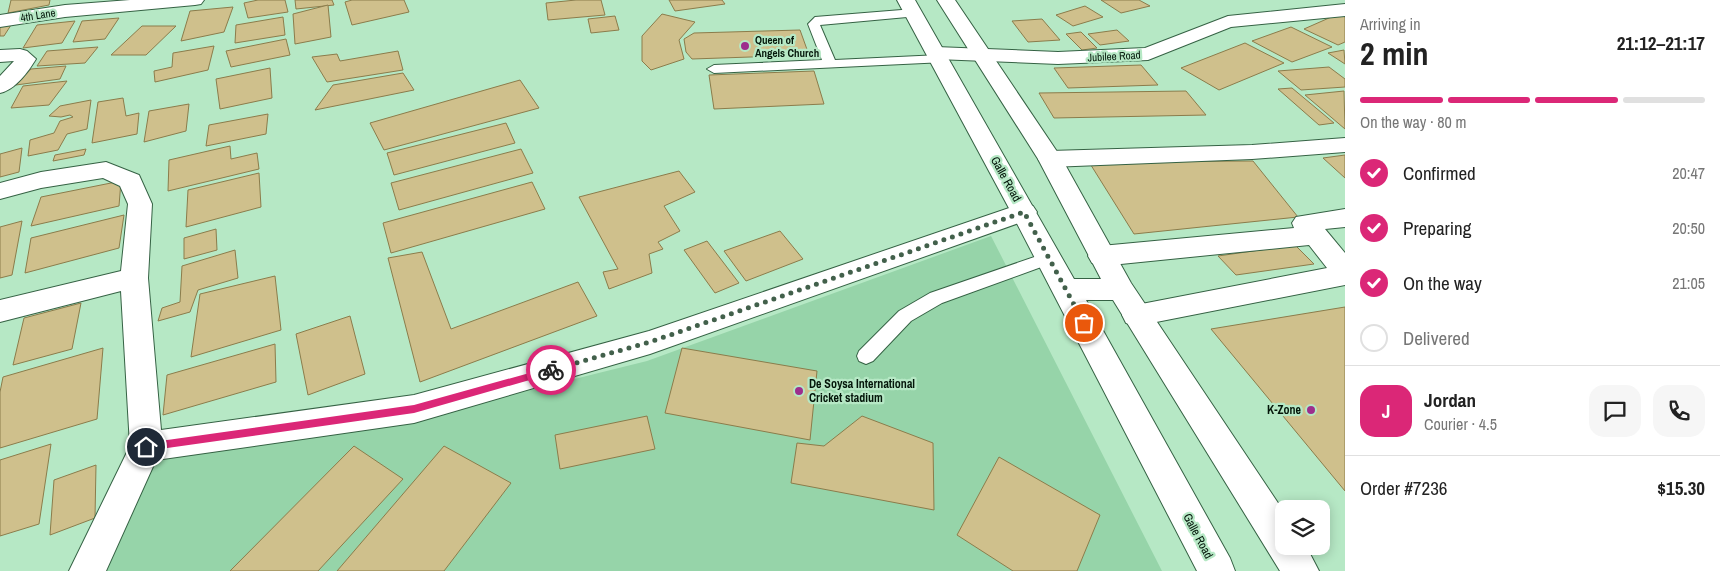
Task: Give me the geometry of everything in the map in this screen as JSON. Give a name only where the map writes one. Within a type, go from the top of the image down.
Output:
[{"type":"main road","name":"4th Lane","points":[[0,21],[37,16],[65,6],[195,0]]},
{"type":"main road","points":[[946,0],[1050,159],[1101,256],[1136,315],[1275,531]]},
{"type":"main road","name":"Galle Road","points":[[910,7],[1066,289],[1217,571]]},
{"type":"main road","name":"Jubilee Road","points":[[938,56],[981,54],[1058,58],[1148,54],[1228,22],[1345,10]]},
{"type":"main road","points":[[0,44],[37,16]]},
{"type":"main road","points":[[0,56],[20,55],[26,59],[22,67],[0,87]]},
{"type":"main road","points":[[1050,159],[1252,152],[1345,145]]},
{"type":"main road","points":[[0,191],[41,180],[106,170],[130,181],[140,204],[134,278],[146,447],[87,571]]},
{"type":"main road","points":[[146,447],[414,409],[650,342],[1024,212]]},
{"type":"main road","points":[[1305,223],[1345,218]]},
{"type":"main road","points":[[1101,256],[1308,236],[1305,223]]},
{"type":"main road","points":[[1305,223],[1345,271]]},
{"type":"main road","points":[[1136,315],[1345,275]]},
{"type":"main road","points":[[0,311],[134,278]]},
{"type":"main road","points":[[1066,289],[1121,290]]},
{"type":"main road","points":[[1291,555],[1301,571]]},
{"type":"lane","points":[[830,64],[814,24],[819,20],[910,7]]},
{"type":"lane","points":[[714,69],[830,64],[938,56]]},
{"type":"lane","points":[[866,356],[905,316],[936,298],[1049,258]]},
{"type":"green space","name":"De Soysa International Cricket stadium","points":[[991,236],[1162,571],[102,571],[151,457],[409,420],[647,361]]},
{"type":"building","points":[[11,0],[50,0],[49,5],[8,13]]},
{"type":"building","points":[[258,0],[285,0],[288,12],[248,18],[244,3]]},
{"type":"building","points":[[295,0],[332,0],[334,5],[296,9]]},
{"type":"building","points":[[352,0],[404,0],[409,12],[352,25],[345,2]]},
{"type":"building","points":[[601,0],[605,15],[548,20],[546,3]]},
{"type":"building","points":[[669,0],[722,0],[725,4],[675,11]]},
{"type":"building","points":[[1101,0],[1139,0],[1150,6],[1121,13]]},
{"type":"building","points":[[328,5],[331,37],[295,44],[293,14]]},
{"type":"building","points":[[1085,6],[1103,17],[1073,26],[1056,15]]},
{"type":"building","points":[[233,7],[224,32],[181,41],[190,11]]},
{"type":"building","points":[[662,14],[695,22],[679,40],[684,59],[651,70],[642,61],[642,36]]},
{"type":"building","points":[[1338,14],[1345,17],[1345,42],[1338,45],[1304,29]]},
{"type":"building","points":[[615,16],[619,30],[591,33],[588,19]]},
{"type":"building","points":[[283,17],[285,35],[235,43],[236,25]]},
{"type":"building","points":[[119,18],[105,39],[73,42],[82,21]]},
{"type":"building","points":[[1042,19],[1060,40],[1028,42],[1012,21]]},
{"type":"building","points":[[75,21],[62,43],[23,48],[37,25]]},
{"type":"building","points":[[11,25],[4,36],[0,36],[0,26]]},
{"type":"building","points":[[142,26],[176,26],[146,55],[111,55]]},
{"type":"building","points":[[1291,27],[1332,47],[1292,62],[1252,41]]},
{"type":"building","name":"Queen of Angels Church","points":[[800,30],[809,55],[692,59],[686,52],[684,39],[694,33]]},
{"type":"building","points":[[1117,30],[1129,41],[1100,45],[1088,34]]},
{"type":"building","points":[[1081,32],[1097,48],[1082,50],[1066,34]]},
{"type":"building","points":[[286,39],[290,55],[231,67],[226,51]]},
{"type":"building","points":[[1245,43],[1284,63],[1219,90],[1181,68]]},
{"type":"building","points":[[214,46],[208,70],[155,82],[154,71],[172,67],[173,53]]},
{"type":"building","points":[[98,47],[85,63],[37,66],[47,51]]},
{"type":"building","points":[[1344,50],[1345,64],[1328,53]]},
{"type":"building","points":[[398,51],[403,70],[327,82],[312,57],[337,54],[340,61]]},
{"type":"building","points":[[1141,65],[1158,85],[1068,88],[1054,68]]},
{"type":"building","points":[[66,66],[60,79],[16,85],[31,69]]},
{"type":"building","points":[[1329,67],[1345,79],[1345,87],[1301,90],[1278,71]]},
{"type":"building","points":[[270,68],[272,98],[220,109],[216,79]]},
{"type":"building","points":[[814,71],[824,104],[714,109],[709,75]]},
{"type":"building","points":[[403,73],[414,90],[315,110],[333,85]]},
{"type":"building","points":[[520,80],[539,108],[384,150],[370,123]]},
{"type":"building","points":[[67,81],[49,105],[11,108],[23,86]]},
{"type":"building","points":[[1292,88],[1334,123],[1319,125],[1278,89]]},
{"type":"building","points":[[1186,91],[1206,115],[1054,118],[1039,93]]},
{"type":"building","points":[[1344,91],[1345,129],[1305,95]]},
{"type":"building","points":[[123,98],[126,116],[139,113],[137,134],[92,143],[98,102]]},
{"type":"building","points":[[91,100],[87,129],[67,134],[58,150],[28,156],[30,140],[54,133],[60,121],[73,117],[70,115],[61,117],[49,116],[60,106]]},
{"type":"building","points":[[189,104],[186,131],[144,142],[149,111]]},
{"type":"building","points":[[268,114],[266,134],[206,146],[209,125]]},
{"type":"building","points":[[506,123],[515,143],[394,175],[387,153]]},
{"type":"building","points":[[230,146],[231,159],[257,153],[259,169],[168,191],[169,160]]},
{"type":"building","points":[[22,148],[19,172],[0,177],[0,154]]},
{"type":"building","points":[[86,149],[84,155],[53,161],[55,155]]},
{"type":"building","points":[[521,149],[533,173],[399,210],[391,183]]},
{"type":"building","points":[[1345,155],[1345,178],[1323,158]]},
{"type":"building","points":[[1253,161],[1298,217],[1134,234],[1089,162]]},
{"type":"building","points":[[679,171],[695,192],[664,206],[680,231],[658,242],[663,249],[649,254],[652,273],[609,289],[603,272],[618,269],[579,197]]},
{"type":"building","points":[[259,173],[261,207],[186,227],[188,190]]},
{"type":"building","points":[[121,181],[119,206],[31,226],[41,197]]},
{"type":"building","points":[[532,182],[545,209],[391,253],[383,223]]},
{"type":"building","points":[[124,215],[119,248],[25,273],[31,238]]},
{"type":"building","points":[[22,221],[12,275],[0,278],[0,227]]},
{"type":"building","points":[[216,229],[217,250],[184,259],[184,238]]},
{"type":"building","points":[[780,231],[803,259],[746,281],[724,251]]},
{"type":"building","points":[[707,241],[739,283],[715,293],[684,250]]},
{"type":"building","points":[[1295,245],[1314,264],[1236,275],[1218,256]]},
{"type":"building","points":[[235,250],[238,278],[198,290],[190,312],[158,321],[162,308],[180,302],[182,266]]},
{"type":"building","points":[[422,252],[451,329],[578,282],[597,316],[420,382],[388,258]]},
{"type":"building","points":[[275,276],[281,330],[191,357],[200,294]]},
{"type":"building","points":[[81,303],[72,349],[13,365],[24,318]]},
{"type":"building","name":"K-Zone","points":[[1345,307],[1345,491],[1211,329]]},
{"type":"building","points":[[350,316],[365,374],[308,395],[296,334]]},
{"type":"building","points":[[275,344],[276,382],[163,415],[167,375]]},
{"type":"building","points":[[103,348],[97,419],[0,448],[0,392],[3,377]]},
{"type":"building","points":[[682,348],[817,371],[810,440],[665,413]]},
{"type":"building","points":[[647,416],[655,449],[560,469],[555,435]]},
{"type":"building","points":[[862,416],[933,443],[934,510],[791,483],[797,443],[824,446]]},
{"type":"building","points":[[51,444],[39,524],[0,536],[0,460]]},
{"type":"building","points":[[354,446],[403,479],[318,571],[230,571]]},
{"type":"building","points":[[444,446],[511,483],[444,571],[337,571]]},
{"type":"building","points":[[999,457],[1100,515],[1077,571],[1013,571],[957,535]]},
{"type":"building","points":[[96,465],[95,518],[50,535],[54,480]]},
{"type":"way so far","points":[[551,370],[650,342],[1024,212],[1084,323]]},
{"type":"place","name":"Queen of Angels Church","points":[[745,46]]},
{"type":"place","name":"De Soysa International Cricket stadium","points":[[799,391]]},
{"type":"place","name":"K-Zone","points":[[1311,410]]},
{"type":"route","points":[[146,447],[414,409],[551,370]]}]
